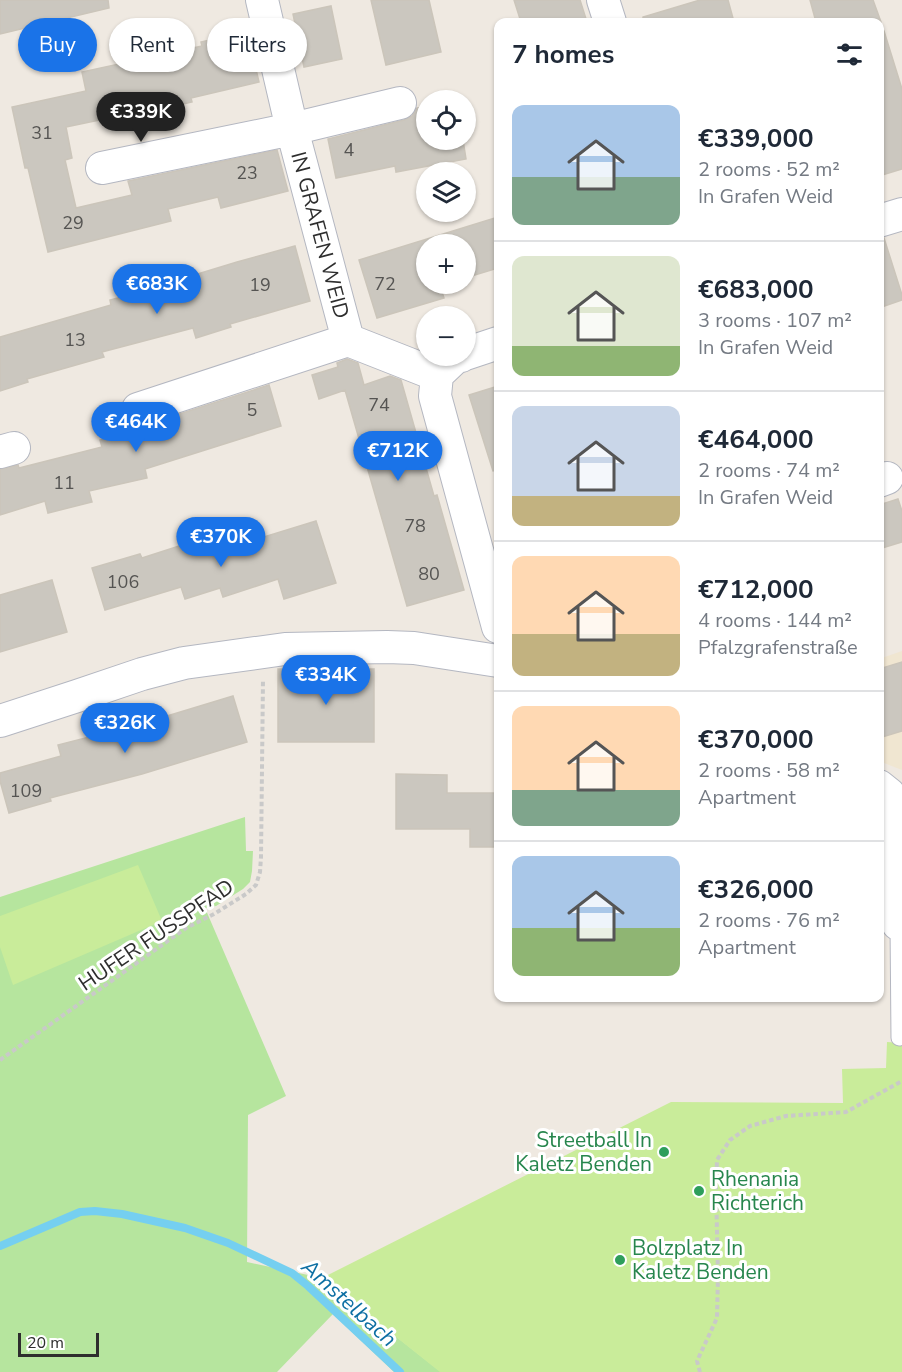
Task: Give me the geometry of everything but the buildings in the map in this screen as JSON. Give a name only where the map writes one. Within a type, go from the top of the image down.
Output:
[{"type":"street","name":"IN GRAFEN WEID","points":[[262,0],[292,129],[348,340]]},
{"type":"street","points":[[603,0],[609,18]]},
{"type":"street","name":"IN GRAFEN WEID","points":[[102,168],[292,129],[400,103]]},
{"type":"street","points":[[884,219],[902,214]]},
{"type":"street","name":"IN GRAFEN WEID","points":[[138,409],[348,340],[436,375]]},
{"type":"street","points":[[476,350],[494,344]]},
{"type":"street","points":[[446,366],[436,375],[435,396],[494,612]]},
{"type":"street","points":[[0,721],[142,674],[184,663],[285,649],[414,648],[494,660]]},
{"type":"street","points":[[884,790],[889,794],[894,810],[900,924]]},
{"type":"lane","points":[[898,1038],[900,924]]},
{"type":"path","name":"HUFER FUSSPFAD","points":[[0,1060],[186,928],[214,914],[256,885],[261,857],[263,652]]},
{"type":"path","points":[[700,1372],[697,1361],[717,1318],[717,1160],[730,1140],[750,1126],[786,1116],[846,1112],[902,1081]]},
{"type":"shaded area","points":[[902,651],[902,770],[884,763],[884,657]]},
{"type":"green space","points":[[245,817],[246,851],[253,851],[250,882],[216,906],[205,908],[286,1096],[248,1115],[247,1262],[322,1278],[441,1372],[394,1372],[333,1314],[277,1372],[0,1372],[0,897]]},
{"type":"green space","points":[[138,865],[162,921],[13,985],[0,947],[0,916]]},
{"type":"green space","name":"Rhenania Richterich","points":[[887,1042],[902,1043],[902,1372],[440,1372],[322,1278],[671,1102],[843,1103],[842,1069],[886,1068]]},
{"type":"waterway","name":"Amstelbach","points":[[0,1246],[80,1212],[122,1214],[185,1228],[228,1243],[292,1273],[400,1372]]},
{"type":"place","name":"Streetball In Kaletz Benden","points":[[664,1152]]},
{"type":"place","name":"Rhenania Richterich","points":[[699,1191]]},
{"type":"place","name":"Bolzplatz In Kaletz Benden","points":[[620,1260]]}]
